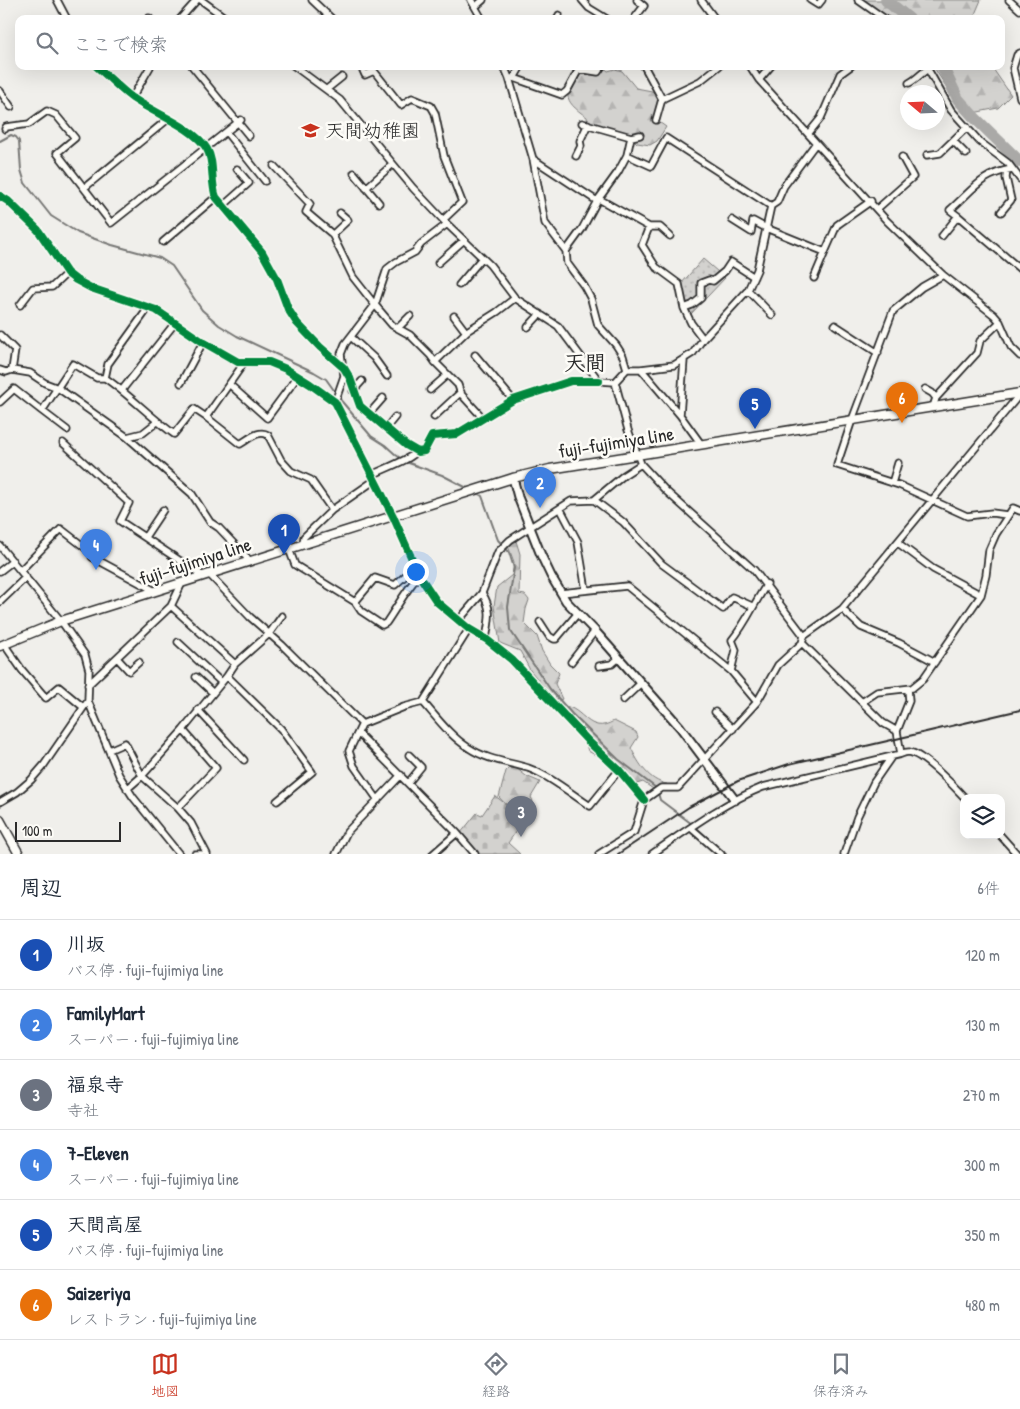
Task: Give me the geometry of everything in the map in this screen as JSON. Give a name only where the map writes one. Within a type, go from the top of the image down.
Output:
[{"type":"main road","name":"fuji-fujimiya line","points":[[2,645],[62,621],[513,478],[550,469],[1020,394]]},
{"type":"main road","points":[[0,820],[19,854]]},
{"type":"street","points":[[57,0],[64,15]]},
{"type":"street","points":[[184,15],[199,0],[221,15]]},
{"type":"street","points":[[312,0],[328,15]]},
{"type":"street","points":[[471,0],[480,15]]},
{"type":"street","points":[[475,7],[483,0]]},
{"type":"street","points":[[582,0],[589,8],[600,15]]},
{"type":"street","points":[[637,0],[644,6],[637,15]]},
{"type":"street","points":[[701,0],[712,15]]},
{"type":"street","points":[[810,0],[818,5],[822,0]]},
{"type":"street","points":[[858,0],[879,15]]},
{"type":"street","points":[[1009,0],[1020,10]]},
{"type":"street","points":[[1020,54],[1017,55],[1013,68],[1020,98]]},
{"type":"street","points":[[101,70],[132,98],[188,131],[206,148],[212,167],[213,188],[216,197],[262,252],[277,279],[288,310],[297,323],[320,347],[344,368],[350,378],[360,406],[406,445],[417,451],[424,451],[432,436],[458,434],[513,400],[571,381],[615,382]]},
{"type":"street","points":[[132,98],[148,70]]},
{"type":"street","points":[[195,70],[239,121],[249,136]]},
{"type":"street","points":[[300,70],[327,89],[350,111],[413,188],[490,265],[515,298],[558,326],[599,381]]},
{"type":"street","points":[[336,400],[343,380],[344,368],[341,354],[345,344],[375,305],[388,269],[396,262],[415,252],[462,202],[444,156],[431,106],[412,98],[401,105],[374,71],[365,75],[363,70]]},
{"type":"street","points":[[507,70],[512,78],[533,159],[545,223],[566,251],[567,263],[591,299],[598,325],[616,345],[623,356],[627,369]]},
{"type":"street","points":[[512,78],[518,70]]},
{"type":"street","points":[[512,78],[562,95],[567,91],[578,70]]},
{"type":"street","points":[[585,70],[598,72],[599,70]]},
{"type":"street","points":[[646,70],[662,99],[656,120]]},
{"type":"street","points":[[662,99],[700,81],[714,70]]},
{"type":"street","points":[[753,70],[759,80],[877,209],[943,275],[984,306],[1000,322],[1011,347],[1020,356]]},
{"type":"street","points":[[759,80],[768,70]]},
{"type":"street","points":[[808,134],[821,118],[840,74],[846,70]]},
{"type":"street","points":[[910,84],[924,70]]},
{"type":"street","points":[[928,70],[951,110],[980,142],[1008,163],[1015,173]]},
{"type":"street","points":[[327,89],[342,77]]},
{"type":"street","points":[[0,91],[11,107]]},
{"type":"street","points":[[5,128],[30,124],[47,112],[56,115],[75,138],[57,153],[111,223],[239,121]]},
{"type":"street","points":[[84,188],[168,119]]},
{"type":"street","points":[[576,156],[581,146],[580,141],[585,124],[631,136],[640,135]]},
{"type":"street","points":[[927,155],[940,153],[967,127]]},
{"type":"street","points":[[226,132],[265,181]]},
{"type":"street","points":[[566,251],[618,172],[627,155],[631,136]]},
{"type":"street","points":[[627,155],[651,166],[666,138],[771,206]]},
{"type":"street","points":[[953,141],[966,154]]},
{"type":"street","points":[[615,382],[627,369],[674,365],[684,360],[693,353],[703,339],[748,290],[757,270],[771,206],[777,202],[784,186],[816,143]]},
{"type":"street","points":[[877,209],[913,177],[902,157]]},
{"type":"street","points":[[533,159],[598,200],[649,227],[660,227],[670,236]]},
{"type":"street","points":[[366,188],[393,164]]},
{"type":"street","points":[[274,166],[310,204],[306,212],[332,235],[354,277],[375,305],[392,325],[417,342],[458,385],[461,392],[483,418]]},
{"type":"street","points":[[223,206],[249,183],[238,169]]},
{"type":"street","points":[[354,173],[379,204]]},
{"type":"street","points":[[1001,212],[1011,200],[1006,178],[1015,173]]},
{"type":"street","points":[[1015,173],[988,176],[980,181],[950,210],[1020,269]]},
{"type":"street","points":[[0,196],[8,200],[38,230],[68,273],[76,280],[91,288],[150,307],[203,342],[238,362],[269,362],[286,369],[336,400],[393,516],[418,575],[437,602],[469,629],[486,639],[512,660],[589,742],[620,770],[644,800]]},
{"type":"street","points":[[163,242],[216,197]]},
{"type":"street","points":[[814,278],[824,252],[838,225],[870,201]]},
{"type":"street","points":[[332,235],[348,220],[340,213]]},
{"type":"street","points":[[942,236],[958,216]]},
{"type":"street","points":[[732,220],[751,232],[754,222],[824,252]]},
{"type":"street","points":[[649,227],[642,245],[656,266],[679,284],[684,308],[691,323],[703,339]]},
{"type":"street","points":[[438,263],[464,240]]},
{"type":"street","points":[[459,285],[482,258]]},
{"type":"street","points":[[684,308],[701,298],[701,283],[713,281],[726,271],[731,262],[754,277]]},
{"type":"street","points":[[20,304],[33,288],[52,288],[68,273]]},
{"type":"street","points":[[943,275],[922,287],[894,311],[837,464],[892,483],[967,516],[992,513],[1007,516]]},
{"type":"street","points":[[748,290],[772,315]]},
{"type":"street","points":[[435,362],[466,332],[515,298]]},
{"type":"street","points":[[105,378],[108,364],[150,307]]},
{"type":"street","points":[[528,327],[540,314]]},
{"type":"street","points":[[398,328],[410,316]]},
{"type":"street","points":[[454,316],[466,332]]},
{"type":"street","points":[[934,407],[936,398],[977,353],[980,341],[1000,322]]},
{"type":"street","points":[[122,390],[175,323]]},
{"type":"street","points":[[835,325],[878,353]]},
{"type":"street","points":[[0,335],[15,350],[12,370]]},
{"type":"street","points":[[351,337],[374,358],[386,376]]},
{"type":"street","points":[[181,383],[203,342]]},
{"type":"street","points":[[475,355],[513,400]]},
{"type":"street","points":[[680,415],[684,360]]},
{"type":"street","points":[[206,416],[244,363]]},
{"type":"street","points":[[42,411],[73,364],[97,378],[105,378],[174,434],[194,409],[206,416],[240,444],[258,433],[265,432],[281,460],[291,471],[311,480],[332,510]]},
{"type":"street","points":[[641,369],[680,415],[701,444]]},
{"type":"street","points":[[0,370],[30,373],[45,383],[58,388],[127,437],[192,494],[210,522],[219,528],[250,561]]},
{"type":"street","points":[[430,390],[447,375]]},
{"type":"street","points":[[229,384],[267,418],[298,376]]},
{"type":"street","points":[[354,391],[362,380]]},
{"type":"street","points":[[615,382],[628,430],[641,464],[666,491],[742,557],[766,584],[804,636]]},
{"type":"street","points":[[0,402],[14,388],[67,430]]},
{"type":"street","points":[[925,389],[936,398]]},
{"type":"street","points":[[434,417],[461,392]]},
{"type":"street","points":[[599,854],[634,832],[644,800],[661,788],[678,788],[733,729],[757,702],[778,665],[802,643],[804,636],[842,609],[1020,394]]},
{"type":"street","points":[[369,414],[383,398]]},
{"type":"street","points":[[386,428],[395,417]]},
{"type":"street","points":[[127,437],[143,433],[157,422]]},
{"type":"street","points":[[63,443],[129,502],[120,521],[206,575],[282,645],[362,724]]},
{"type":"street","points":[[303,544],[304,537],[332,510],[374,478],[398,463],[414,456],[417,451]]},
{"type":"street","points":[[892,483],[898,463]]},
{"type":"street","points":[[460,620],[482,593],[498,552],[510,540],[571,501],[594,500],[624,475],[641,464]]},
{"type":"street","points":[[513,478],[518,497],[550,576],[566,602],[595,631],[680,727],[735,800]]},
{"type":"street","points":[[594,500],[623,522],[662,564],[723,609],[732,597],[752,606]]},
{"type":"street","points":[[560,508],[578,542],[586,590]]},
{"type":"street","points":[[862,702],[877,692],[912,688],[923,679],[981,595],[989,550],[1007,516],[1013,508],[1020,511]]},
{"type":"street","points":[[145,537],[162,510]]},
{"type":"street","points":[[21,570],[61,529],[92,553],[92,557],[155,591]]},
{"type":"street","points":[[898,543],[933,569],[981,595]]},
{"type":"street","points":[[1,548],[14,561],[62,621],[85,656],[88,670],[88,701],[119,775],[127,789],[179,854]]},
{"type":"street","points":[[289,549],[294,565],[355,602],[361,611],[382,625],[386,623],[418,575]]},
{"type":"street","points":[[0,571],[14,561]]},
{"type":"street","points":[[355,602],[375,578],[397,584],[415,567]]},
{"type":"street","points":[[0,602],[26,577]]},
{"type":"street","points":[[88,685],[171,606],[183,582]]},
{"type":"street","points":[[731,671],[736,650],[732,640],[745,624],[752,606],[766,584]]},
{"type":"street","points":[[561,593],[627,586],[731,671],[757,702]]},
{"type":"street","points":[[482,593],[488,602],[490,612],[486,639]]},
{"type":"street","points":[[171,606],[235,664]]},
{"type":"street","points":[[842,609],[861,627],[935,662]]},
{"type":"street","points":[[540,622],[549,636],[556,639],[578,614]]},
{"type":"street","points":[[127,789],[142,776],[182,730],[212,692],[228,676],[235,664],[269,634],[282,616]]},
{"type":"street","points":[[378,800],[354,766],[349,751],[362,724],[404,707],[423,702],[469,629]]},
{"type":"street","points":[[571,662],[595,631]]},
{"type":"street","points":[[178,642],[222,682]]},
{"type":"street","points":[[802,643],[884,723],[897,731]]},
{"type":"street","points":[[2,645],[46,698],[59,687],[83,707]]},
{"type":"street","points":[[116,658],[129,671],[139,662]]},
{"type":"street","points":[[599,666],[612,664],[619,658]]},
{"type":"street","points":[[228,676],[280,728],[312,772],[277,801]]},
{"type":"street","points":[[196,677],[212,692]]},
{"type":"street","points":[[623,700],[641,684]]},
{"type":"street","points":[[901,754],[897,731],[909,701],[908,689]]},
{"type":"street","points":[[0,802],[32,780],[88,701]]},
{"type":"street","points":[[423,702],[459,742],[485,757],[528,768],[541,774],[590,806],[620,770]]},
{"type":"street","points":[[198,710],[244,760]]},
{"type":"street","points":[[716,712],[733,729]]},
{"type":"street","points":[[178,808],[216,768],[182,730]]},
{"type":"street","points":[[358,733],[408,782],[475,854]]},
{"type":"street","points":[[110,750],[125,743],[142,776],[178,808],[191,823],[207,854]]},
{"type":"street","points":[[652,854],[702,820],[746,794],[764,787],[909,752],[921,758],[961,794]]},
{"type":"street","points":[[408,755],[421,767],[408,782]]},
{"type":"street","points":[[844,854],[857,817],[874,782],[892,756]]},
{"type":"street","points":[[336,854],[347,832],[401,775]]},
{"type":"street","points":[[691,828],[721,854]]},
{"type":"street","points":[[433,854],[457,833]]},
{"type":"street","points":[[1004,839],[1016,853]]},
{"type":"street","points":[[195,854],[201,854]]},
{"type":"green space","points":[[863,0],[981,0],[975,15],[885,15]]},
{"type":"green space","points":[[573,70],[622,71],[636,88],[652,91],[659,98],[656,120],[666,127],[657,141],[650,145],[637,143],[627,133],[588,124],[587,117],[578,111],[569,100],[569,83]]},
{"type":"green space","points":[[936,70],[994,70],[1011,95],[998,108],[973,113],[961,110]]},
{"type":"green space","points":[[703,259],[725,278],[690,315],[681,284]]},
{"type":"green space","points":[[516,541],[520,554],[519,594],[525,595],[529,600],[524,623],[537,636],[542,651],[550,664],[559,673],[555,684],[562,699],[557,702],[530,670],[520,651],[500,643],[494,606],[497,587],[512,575],[514,562],[508,546]]},
{"type":"green space","points":[[563,706],[576,711],[592,723],[605,725],[614,721],[636,732],[638,737],[631,748],[641,766],[650,776],[667,784],[664,788],[656,791],[643,782],[637,784],[620,770],[609,767],[599,757],[588,751],[586,732],[558,715],[563,713]]},
{"type":"green space","points":[[509,768],[516,768],[526,776],[540,782],[531,797],[533,806],[525,818],[506,805],[499,797],[506,771]]},
{"type":"green space","points":[[495,796],[525,818],[508,843],[520,854],[478,854],[460,834],[477,813],[482,815]]},
{"type":"waterway","points":[[886,0],[904,15]]},
{"type":"waterway","points":[[944,70],[958,99],[1020,162]]},
{"type":"waterway","points":[[0,141],[11,135],[19,141],[21,170],[25,183],[51,216],[78,233],[112,245],[160,258],[172,266],[202,310],[219,325],[237,336],[314,372],[326,379],[336,393]]},
{"type":"waterway","points":[[338,397],[371,436],[396,455],[406,462],[442,475],[469,489]]},
{"type":"waterway","points":[[475,492],[482,496],[498,540],[509,552],[514,568],[508,607],[510,630],[550,689],[572,714],[618,759],[656,788]]},
{"type":"waterway","points":[[658,793],[660,800],[692,824],[726,854]]},
{"type":"railway","points":[[618,854],[689,807],[738,781],[789,764],[1020,710]]},
{"type":"cycle path","points":[[100,70],[139,103],[183,127],[201,141],[209,154],[216,197],[262,252],[277,279],[288,309],[297,323],[344,368],[350,378],[360,406],[406,445],[418,452],[424,451],[432,436],[457,434],[513,400],[571,381],[599,381]]},
{"type":"cycle path","points":[[0,196],[8,201],[38,230],[67,273],[76,280],[91,288],[156,310],[203,342],[238,362],[269,362],[286,369],[335,402],[393,516],[419,575],[437,602],[469,629],[486,639],[512,660],[589,742],[619,770],[644,800]]},
{"type":"place","name":"天間幼稚園","points":[[311,130]]},
{"type":"place","name":"Saizeriya","points":[[902,423]]},
{"type":"place","name":"天間高屋","points":[[755,429]]},
{"type":"place","name":"FamilyMart","points":[[540,508]]},
{"type":"place","name":"川坂","points":[[284,555]]},
{"type":"place","name":"7-Eleven","points":[[96,570]]},
{"type":"place","name":"福泉寺","points":[[521,837]]},
{"type":"district","name":"天間","points":[[585,363]]}]
